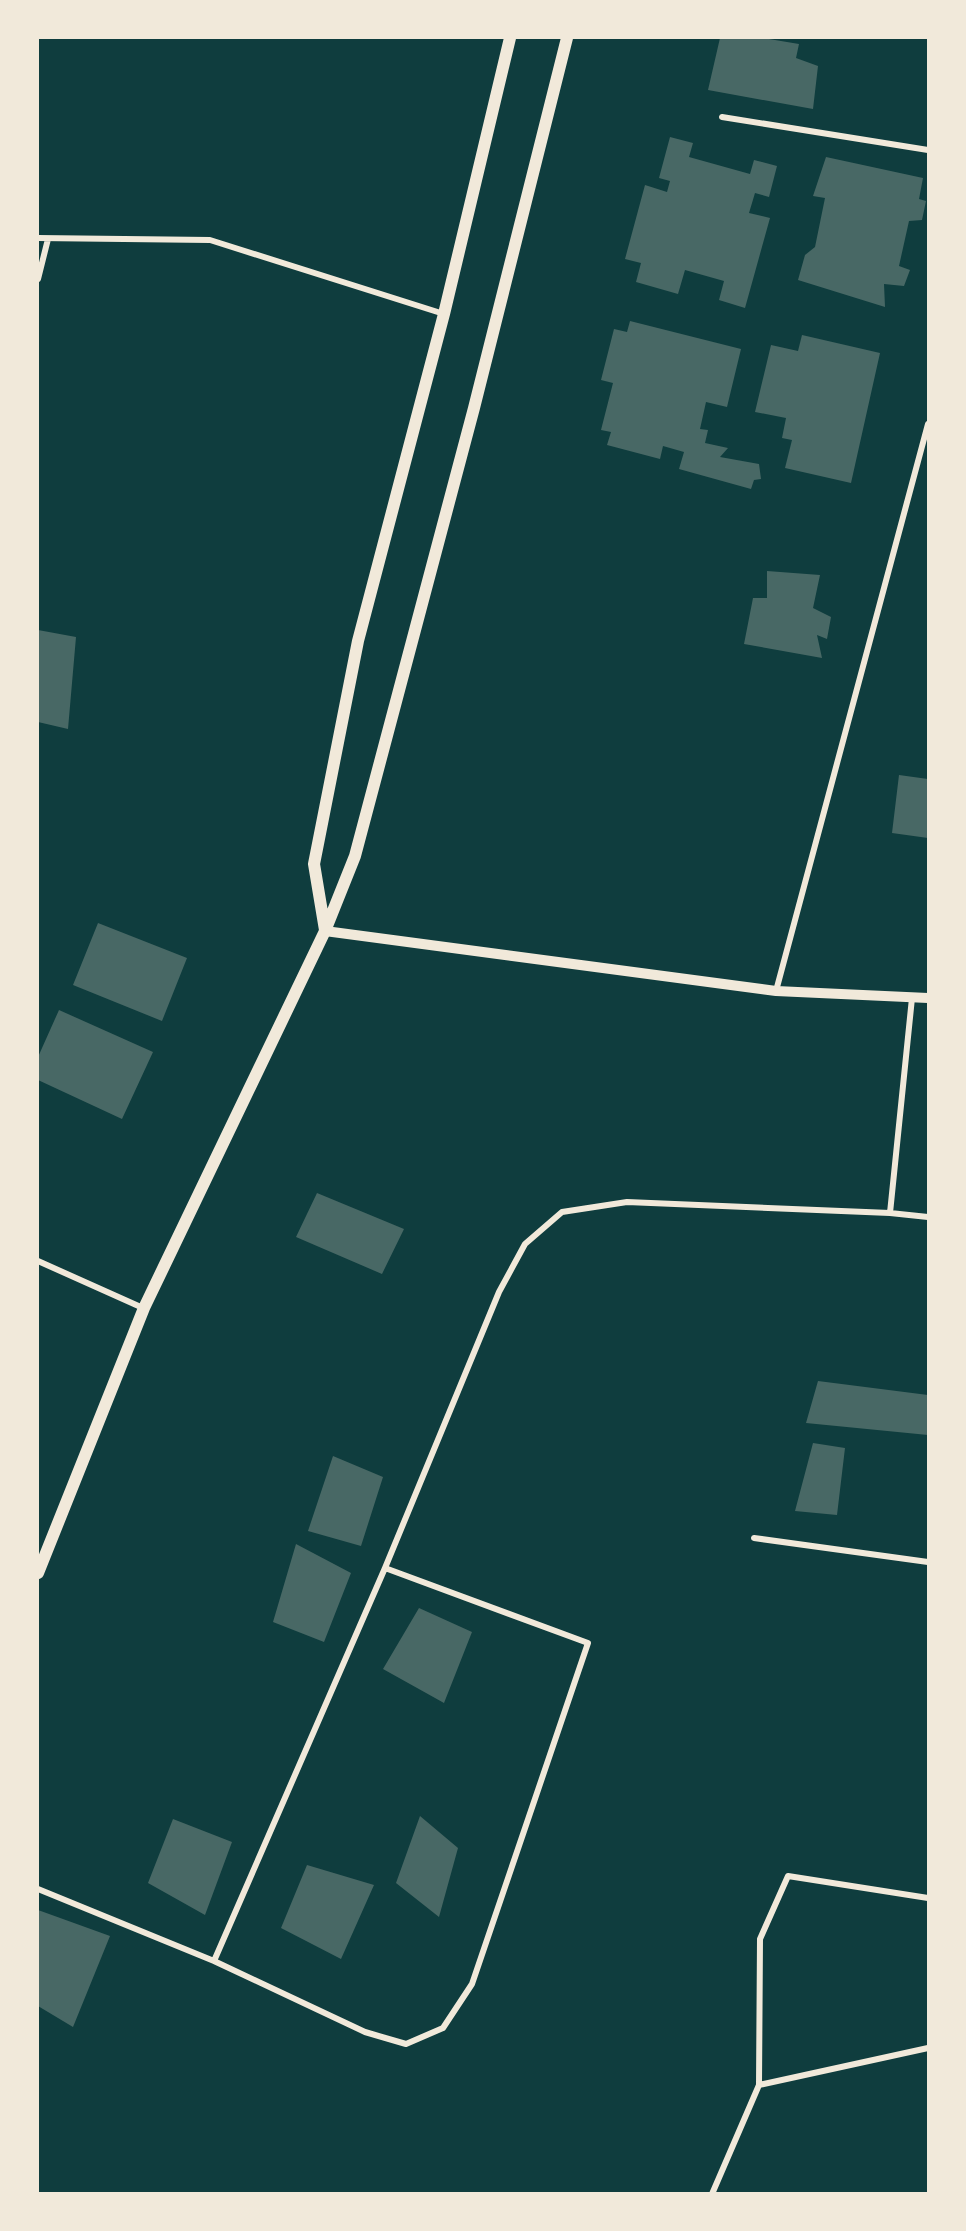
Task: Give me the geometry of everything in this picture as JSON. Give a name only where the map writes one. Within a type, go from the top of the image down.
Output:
[{"type":"main road","points":[[326,931],[314,864],[358,641],[444,314],[510,38]]},
{"type":"main road","points":[[38,1573],[144,1308],[326,931],[358,844],[474,408],[567,38]]},
{"type":"street","points":[[722,117],[928,150]]},
{"type":"street","points":[[38,238],[210,240],[444,314]]},
{"type":"street","points":[[38,279],[48,239]]},
{"type":"street","points":[[776,991],[928,424]]},
{"type":"street","points":[[326,931],[776,991],[928,998]]},
{"type":"street","points":[[890,1213],[912,998]]},
{"type":"street","points":[[214,1961],[385,1568],[499,1292],[525,1244],[562,1212],[627,1202],[890,1213],[928,1217]]},
{"type":"street","points":[[38,1261],[144,1308]]},
{"type":"street","points":[[754,1538],[928,1562]]},
{"type":"street","points":[[38,1889],[214,1961],[365,2032],[406,2044],[443,2028],[472,1984],[588,1643],[385,1568]]},
{"type":"street","points":[[712,2193],[759,2085],[760,1939],[788,1876],[928,1898]]},
{"type":"street","points":[[759,2085],[928,2048]]},
{"type":"building","points":[[720,38],[763,38],[799,44],[796,58],[818,66],[813,109],[708,90]]},
{"type":"building","points":[[670,137],[693,143],[689,157],[750,174],[754,160],[777,166],[769,197],[755,193],[749,213],[770,218],[745,308],[719,300],[724,281],[685,270],[678,294],[636,282],[641,263],[625,259],[645,185],[667,192],[670,181],[659,178]]},
{"type":"building","points":[[826,157],[923,178],[919,199],[926,201],[922,220],[909,221],[899,266],[910,270],[904,286],[884,284],[885,307],[798,280],[805,255],[815,247],[825,198],[813,196]]},
{"type":"building","points":[[630,321],[741,349],[727,407],[706,402],[700,429],[708,430],[705,443],[728,448],[720,457],[759,464],[761,479],[754,480],[751,489],[679,469],[684,452],[663,446],[660,459],[607,445],[611,432],[601,430],[613,383],[601,380],[614,329],[627,332]]},
{"type":"building","points":[[802,335],[880,353],[851,483],[785,468],[792,440],[782,438],[786,418],[755,412],[771,345],[798,351]]},
{"type":"building","points":[[767,571],[820,575],[813,608],[831,617],[827,639],[817,635],[822,658],[744,644],[753,598],[767,598]]},
{"type":"building","points":[[38,630],[76,637],[68,729],[38,722]]},
{"type":"building","points":[[899,775],[928,779],[928,838],[892,833]]},
{"type":"building","points":[[98,923],[187,958],[162,1021],[73,985]]},
{"type":"building","points":[[59,1010],[153,1052],[122,1119],[38,1080],[38,1057]]},
{"type":"building","points":[[317,1193],[404,1229],[382,1274],[296,1237]]},
{"type":"building","points":[[818,1381],[928,1395],[928,1435],[806,1423]]},
{"type":"building","points":[[813,1443],[845,1448],[837,1515],[795,1511]]},
{"type":"building","points":[[333,1456],[383,1477],[361,1546],[308,1531]]},
{"type":"building","points":[[296,1544],[351,1573],[324,1642],[273,1622]]},
{"type":"building","points":[[419,1608],[472,1632],[444,1703],[383,1669]]},
{"type":"building","points":[[420,1816],[458,1848],[439,1917],[396,1883]]},
{"type":"building","points":[[173,1819],[232,1842],[205,1915],[148,1883]]},
{"type":"building","points":[[307,1865],[374,1885],[341,1959],[281,1928]]},
{"type":"building","points":[[38,1910],[110,1936],[73,2027],[38,2006]]}]
